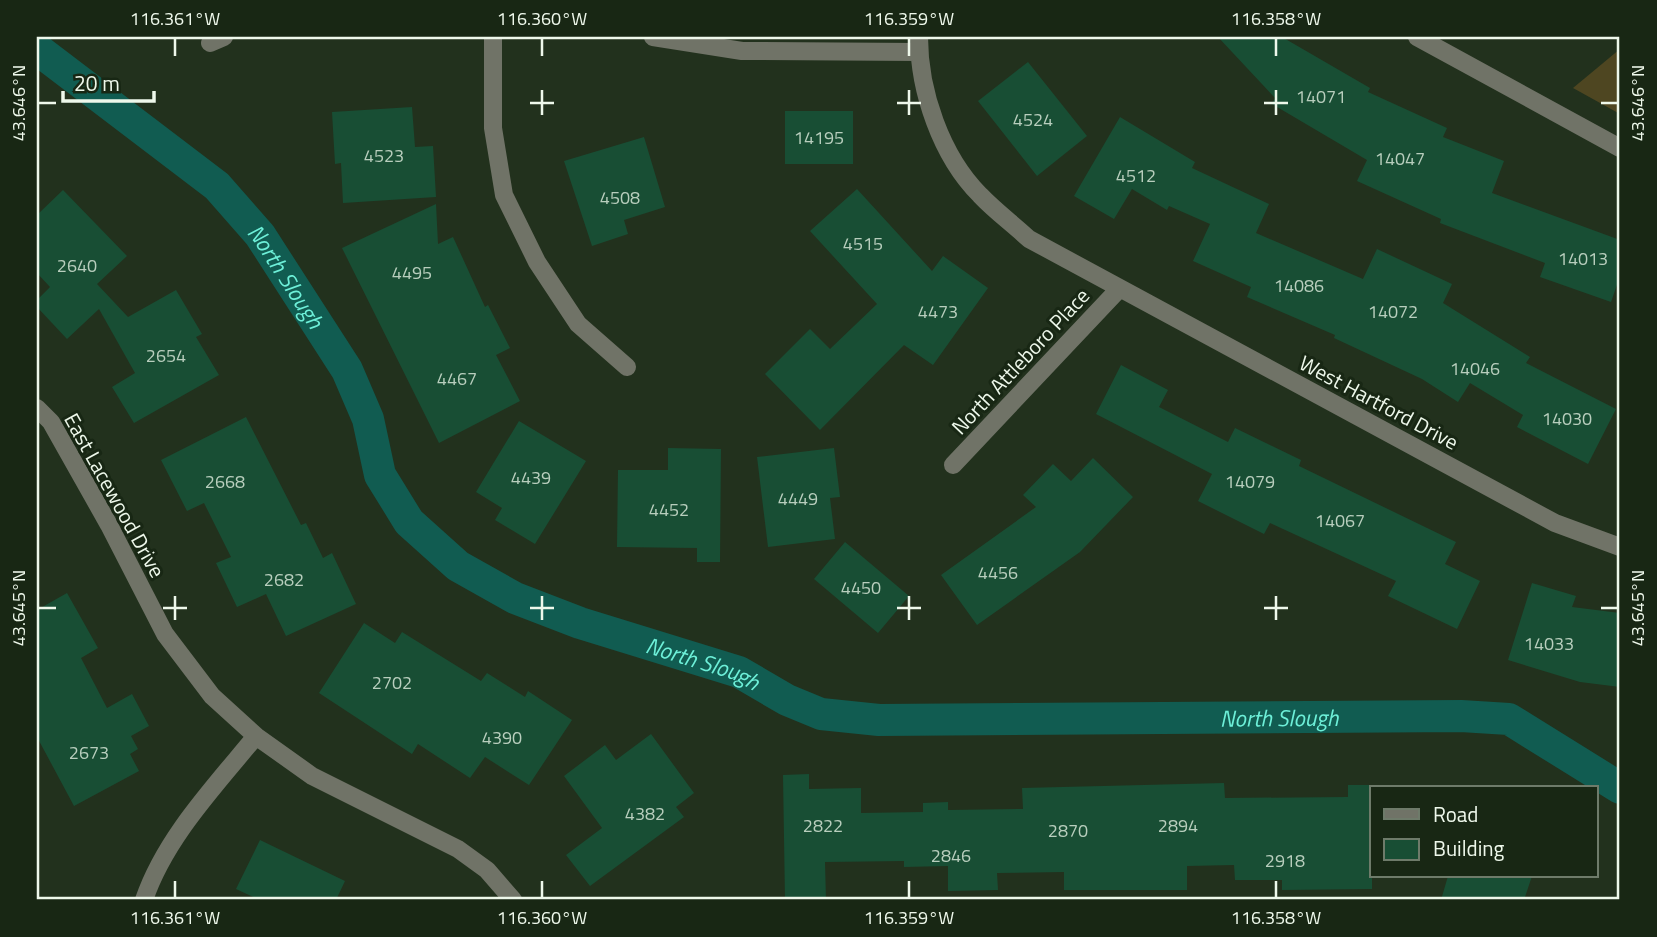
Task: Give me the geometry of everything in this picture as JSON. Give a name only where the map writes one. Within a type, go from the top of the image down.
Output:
[{"type":"street","points":[[493,37],[493,128],[504,195],[537,262],[578,324],[627,367]]},
{"type":"street","points":[[653,37],[742,51],[919,44]]},
{"type":"street","points":[[1417,37],[1620,148]]},
{"type":"street","name":"West Hartford Drive","points":[[919,44],[936,124],[956,163],[978,194],[1029,239],[1555,523],[1620,547]]},
{"type":"street","name":"North Attleboro Place","points":[[953,465],[1119,289]]},
{"type":"street","name":"East Lacewood Drive","points":[[37,408],[51,422],[109,525],[165,634],[212,696],[256,736],[312,776],[458,849],[487,870],[513,900]]},
{"type":"street","points":[[144,900],[150,881],[190,816],[256,736]]},
{"type":"shaded area","points":[[1620,49],[1620,114],[1573,88]]},
{"type":"building","points":[[1218,37],[1282,37],[1370,88],[1368,92],[1447,128],[1443,137],[1504,161],[1492,193],[1620,240],[1620,276],[1611,302],[1540,277],[1545,263],[1440,223],[1441,219],[1357,181],[1367,160],[1272,104],[1275,98]]},
{"type":"building","points":[[1028,62],[1087,136],[1037,176],[978,101]]},
{"type":"building","points":[[412,107],[415,147],[433,146],[436,197],[343,203],[341,163],[335,164],[332,112]]},
{"type":"building","points":[[785,111],[853,111],[853,164],[785,164]]},
{"type":"building","points":[[1120,117],[1195,162],[1192,168],[1269,204],[1256,233],[1363,279],[1377,249],[1452,284],[1443,303],[1530,357],[1526,363],[1616,409],[1588,464],[1517,427],[1523,415],[1470,383],[1458,402],[1422,379],[1334,338],[1335,335],[1247,297],[1251,287],[1193,261],[1210,224],[1169,206],[1167,210],[1132,189],[1114,219],[1074,196]]},
{"type":"building","points":[[644,137],[665,207],[624,220],[628,234],[592,246],[564,161]]},
{"type":"building","points":[[857,189],[932,271],[943,256],[988,288],[933,365],[904,345],[820,430],[765,374],[810,329],[830,349],[877,304],[810,231]]},
{"type":"building","points":[[63,190],[127,256],[97,284],[128,317],[176,290],[202,334],[196,337],[219,375],[134,423],[112,387],[135,373],[99,309],[67,339],[37,307],[37,300],[50,287],[37,273],[37,215]]},
{"type":"building","points":[[436,204],[438,244],[453,237],[485,307],[488,305],[510,348],[496,355],[520,401],[439,443],[342,248]]},
{"type":"building","points":[[1121,365],[1168,390],[1159,407],[1228,442],[1235,428],[1301,460],[1299,466],[1456,542],[1445,564],[1480,581],[1457,629],[1388,596],[1396,581],[1270,523],[1264,534],[1198,501],[1212,474],[1096,414]]},
{"type":"building","points":[[246,417],[301,525],[306,523],[323,558],[332,553],[356,604],[286,636],[266,594],[237,607],[216,563],[231,557],[204,503],[187,511],[161,460]]},
{"type":"building","points":[[519,421],[586,461],[535,544],[495,520],[502,508],[476,492]]},
{"type":"building","points":[[668,448],[721,449],[720,562],[697,562],[697,548],[617,547],[618,470],[668,470]]},
{"type":"building","points":[[834,448],[840,497],[830,498],[835,539],[768,547],[757,457]]},
{"type":"building","points":[[1093,458],[1133,497],[1080,552],[977,625],[941,575],[1036,507],[1023,495],[1053,464],[1071,481]]},
{"type":"building","points":[[845,542],[909,596],[878,633],[814,579]]},
{"type":"building","points":[[1532,583],[1576,596],[1572,607],[1620,613],[1620,687],[1580,682],[1508,660]]},
{"type":"building","points":[[67,593],[98,648],[81,658],[107,708],[132,694],[149,726],[131,736],[138,749],[130,754],[139,771],[74,806],[37,737],[37,610]]},
{"type":"building","points":[[364,623],[395,643],[402,632],[481,681],[487,673],[525,697],[528,691],[572,720],[529,785],[485,757],[470,778],[418,744],[412,754],[319,693]]},
{"type":"building","points":[[651,734],[694,793],[676,807],[684,817],[590,886],[566,855],[602,828],[564,776],[605,745],[616,760]]},
{"type":"building","points":[[809,774],[809,789],[861,788],[861,813],[923,812],[923,803],[948,802],[948,810],[1023,809],[1022,788],[1224,783],[1225,798],[1348,797],[1348,785],[1372,785],[1372,889],[1282,890],[1282,880],[1235,880],[1234,865],[1187,866],[1187,890],[1064,890],[1064,872],[997,873],[998,890],[948,891],[948,866],[904,867],[904,861],[825,862],[826,900],[785,900],[783,775]]},
{"type":"building","points":[[260,840],[345,881],[336,900],[260,900],[236,889]]},
{"type":"building","points":[[1447,878],[1531,878],[1524,900],[1441,900]]},
{"type":"waterway","name":"North Slough","points":[[37,49],[217,186],[260,235],[347,370],[368,419],[380,475],[409,522],[458,566],[515,598],[580,623],[739,672],[787,700],[821,714],[879,720],[1461,716],[1509,719],[1620,788]]}]
